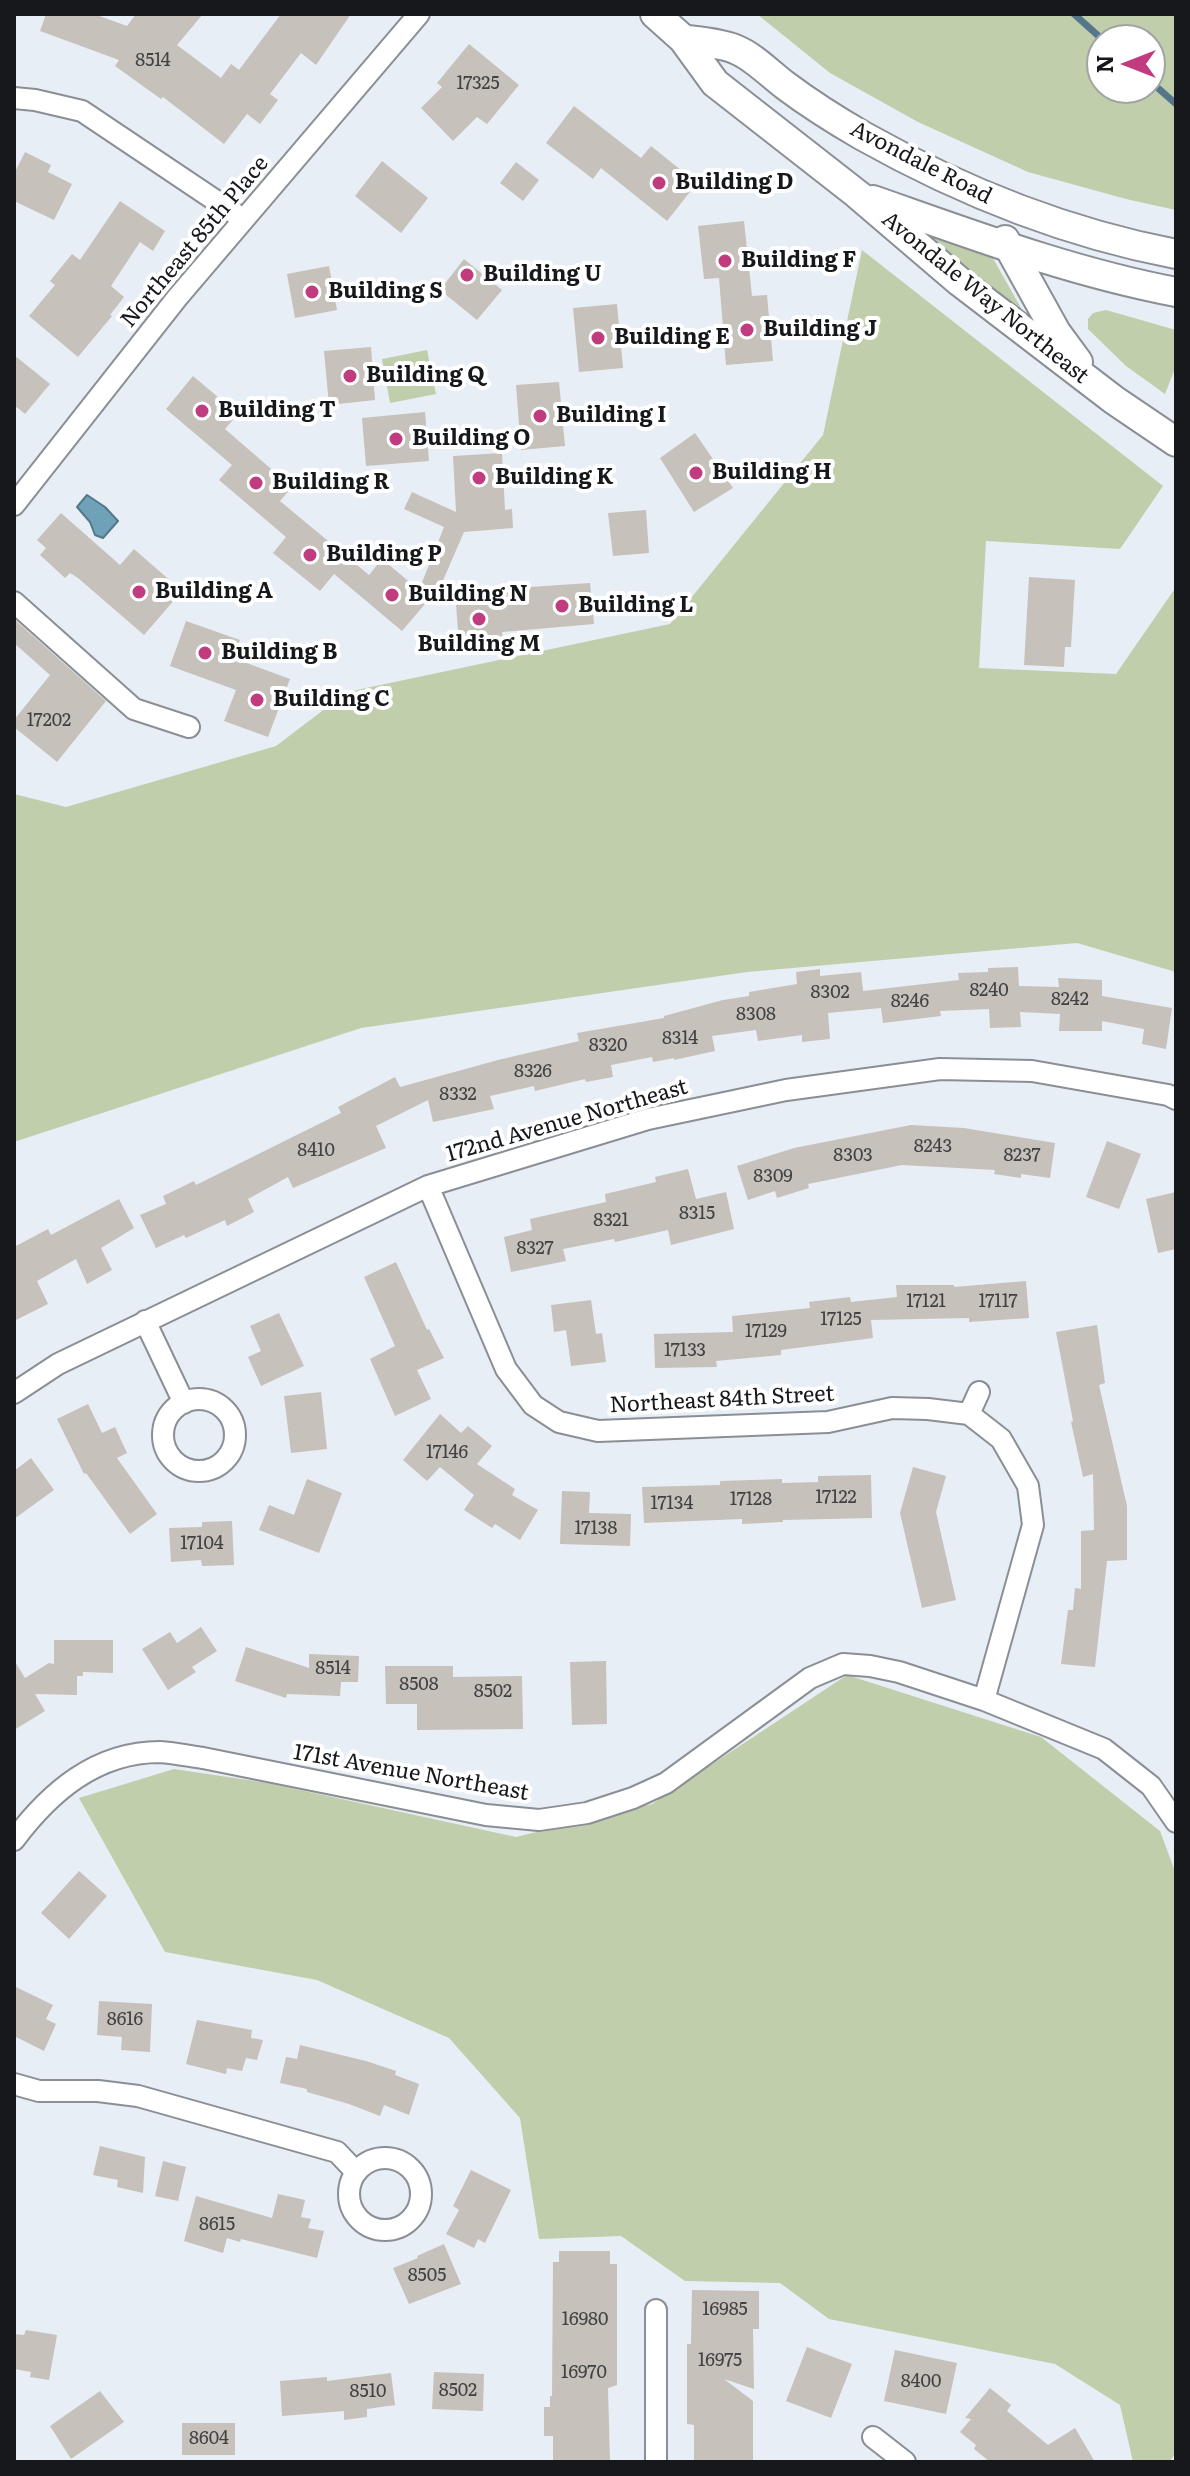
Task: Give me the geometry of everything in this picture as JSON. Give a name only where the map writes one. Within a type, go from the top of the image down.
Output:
[{"type":"main road","name":"Avondale Way Northeast","points":[[655,14],[683,39],[715,83],[857,194],[960,282],[1114,400],[1176,442]]},
{"type":"main road","name":"Avondale Road","points":[[683,39],[738,50],[846,126],[963,187],[1087,233],[1176,254]]},
{"type":"main road","name":"Avondale Way Northeast","points":[[963,187],[988,214],[1011,249],[1066,348],[1114,400]]},
{"type":"main road","name":"Avondale Road","points":[[857,194],[1011,249],[1088,272],[1176,292]]},
{"type":"main road","points":[[1056,332],[1056,296],[1060,287],[1088,272]]},
{"type":"street","name":"Northeast 85th Place","points":[[14,505],[177,298],[419,14]]},
{"type":"street","points":[[14,98],[82,111],[243,219]]},
{"type":"street","points":[[14,602],[134,709],[189,727]]},
{"type":"street","name":"172nd Avenue Northeast","points":[[14,1393],[58,1364],[428,1186],[648,1119],[786,1090],[940,1069],[1032,1071],[1176,1099]]},
{"type":"street","name":"Northeast 84th Street","points":[[428,1186],[506,1369],[533,1405],[559,1422],[598,1431],[828,1422],[892,1408],[969,1414]]},
{"type":"street","points":[[145,1321],[184,1403]]},
{"type":"street","points":[[979,1392],[969,1414],[1001,1439],[1015,1463],[1028,1486],[1033,1525],[984,1700]]},
{"type":"street","name":"171st Avenue Northeast","points":[[14,1840],[54,1793],[88,1771],[120,1757],[159,1752],[203,1758],[486,1815],[539,1820],[587,1813],[666,1783],[810,1678],[843,1664],[899,1672],[984,1700],[1104,1749],[1151,1786],[1176,1822]]},
{"type":"street","points":[[14,2084],[39,2091],[98,2091],[138,2096],[337,2152],[356,2172]]},
{"type":"street","points":[[656,2310],[656,2462]]},
{"type":"street","points":[[873,2437],[905,2462]]},
{"type":"green space","points":[[757,14],[1176,14],[1176,210],[1028,172],[918,122],[830,73]]},
{"type":"green space","points":[[925,230],[990,253],[1021,308],[1017,314],[920,239]]},
{"type":"green space","points":[[862,250],[1163,486],[1120,549],[986,541],[979,668],[1116,674],[1176,587],[1176,972],[1077,943],[747,972],[361,1028],[14,1142],[14,794],[66,807],[276,746],[347,692],[670,624],[823,435]]},
{"type":"green space","points":[[1106,310],[1176,330],[1176,366],[1165,394],[1126,366],[1088,329],[1088,319],[1093,313]]},
{"type":"green space","points":[[427,350],[436,394],[390,403],[382,359]]},
{"type":"green space","points":[[847,1675],[1041,1737],[1160,1831],[1176,1874],[1176,2451],[1170,2462],[1133,2462],[1120,2405],[1055,2364],[829,2319],[780,2283],[685,2281],[621,2236],[539,2239],[520,2118],[449,2038],[317,1980],[165,1952],[79,1798],[174,1769],[268,1783],[516,1837],[652,1804]]},
{"type":"water","points":[[87,495],[118,521],[103,538],[95,535],[90,522],[77,507]]},
{"type":"building","points":[[46,14],[94,14],[127,26],[136,14],[203,14],[177,45],[221,78],[231,64],[239,70],[281,14],[351,14],[316,65],[301,53],[270,94],[278,100],[260,124],[247,114],[224,144],[163,97],[161,99],[115,66],[119,60],[40,31]]},
{"type":"building","points":[[469,44],[519,85],[487,124],[477,117],[453,141],[421,108],[442,87],[437,83]]},
{"type":"building","points":[[574,106],[641,158],[651,146],[697,183],[667,221],[601,168],[593,179],[546,143]]},
{"type":"building","points":[[25,152],[51,165],[48,172],[72,184],[54,220],[14,201],[14,174]]},
{"type":"building","points":[[382,161],[428,198],[401,233],[355,196]]},
{"type":"building","points":[[516,162],[539,180],[523,201],[500,183]]},
{"type":"building","points":[[120,201],[165,231],[153,251],[140,242],[111,286],[124,297],[78,357],[29,316],[55,285],[50,281],[72,254],[80,260]]},
{"type":"building","points":[[744,221],[752,296],[767,295],[773,361],[726,365],[719,278],[704,279],[698,226]]},
{"type":"building","name":"Building U","points":[[464,259],[502,290],[477,320],[440,290]]},
{"type":"building","name":"Building S","points":[[329,266],[337,310],[295,318],[287,274]]},
{"type":"building","name":"Building E","points":[[617,304],[623,368],[579,372],[573,308]]},
{"type":"building","name":"Building Q","points":[[371,347],[375,400],[329,405],[324,351]]},
{"type":"building","points":[[14,355],[50,384],[25,414],[14,405]]},
{"type":"building","points":[[193,376],[238,414],[225,429],[292,487],[280,501],[369,575],[382,559],[419,590],[444,527],[404,509],[412,492],[456,512],[453,456],[502,453],[505,510],[512,509],[513,528],[464,532],[441,585],[402,631],[334,574],[320,591],[273,553],[286,537],[219,480],[232,465],[166,409]]},
{"type":"building","name":"Building I","points":[[559,382],[565,446],[521,450],[516,385]]},
{"type":"building","name":"Building O","points":[[425,412],[429,461],[366,466],[362,418]]},
{"type":"building","name":"Building H","points":[[695,433],[733,488],[694,512],[660,458]]},
{"type":"building","points":[[646,510],[649,553],[613,556],[608,513]]},
{"type":"building","points":[[61,513],[120,565],[134,549],[182,591],[144,635],[78,578],[70,573],[65,578],[40,555],[46,548],[37,540]]},
{"type":"building","points":[[1029,577],[1075,580],[1071,647],[1065,647],[1064,667],[1024,665]]},
{"type":"building","points":[[590,583],[594,624],[502,632],[503,643],[474,646],[474,641],[459,643],[455,592]]},
{"type":"building","points":[[14,619],[106,701],[57,762],[14,727],[14,720],[50,675],[14,643]]},
{"type":"building","points":[[186,621],[240,640],[233,658],[290,679],[268,737],[224,721],[236,690],[170,666]]},
{"type":"building","points":[[1018,967],[1019,986],[1059,987],[1058,978],[1102,980],[1102,996],[1172,1008],[1166,1049],[1142,1044],[1144,1029],[1102,1021],[1102,1031],[1059,1031],[1060,1014],[1020,1012],[1021,1027],[990,1028],[989,1009],[940,1011],[941,1016],[883,1023],[881,1008],[828,1013],[830,1039],[802,1042],[802,1035],[758,1041],[756,1030],[712,1036],[715,1051],[674,1060],[653,1062],[652,1057],[611,1065],[613,1077],[586,1082],[585,1079],[535,1091],[534,1086],[490,1096],[494,1109],[433,1122],[428,1100],[376,1126],[386,1148],[293,1188],[288,1177],[248,1199],[254,1212],[227,1226],[225,1220],[156,1248],[140,1215],[166,1204],[163,1196],[194,1181],[196,1185],[341,1113],[338,1107],[395,1077],[400,1087],[579,1041],[577,1033],[664,1018],[723,1000],[749,996],[749,992],[797,984],[796,972],[820,969],[820,976],[861,972],[863,991],[959,980],[958,973]]},
{"type":"building","points":[[911,1125],[964,1128],[1055,1143],[1050,1178],[1021,1174],[1021,1178],[994,1174],[995,1170],[902,1165],[808,1184],[809,1188],[777,1198],[775,1191],[748,1200],[737,1166],[794,1148]]},
{"type":"building","points":[[1107,1141],[1141,1154],[1119,1209],[1086,1197]]},
{"type":"building","points":[[688,1169],[696,1199],[726,1192],[734,1229],[671,1245],[668,1230],[615,1242],[614,1239],[563,1249],[566,1261],[511,1272],[504,1237],[532,1230],[530,1219],[606,1202],[605,1194],[656,1182],[655,1177]]},
{"type":"building","points":[[1176,1192],[1176,1249],[1158,1253],[1146,1199]]},
{"type":"building","points":[[119,1199],[134,1228],[101,1248],[112,1270],[87,1284],[76,1259],[37,1281],[48,1304],[14,1321],[14,1247],[48,1229],[51,1235]]},
{"type":"building","points":[[396,1262],[427,1330],[444,1358],[417,1370],[431,1399],[395,1416],[370,1359],[395,1346],[364,1277]]},
{"type":"building","points":[[1026,1281],[1029,1318],[969,1322],[969,1318],[871,1320],[873,1338],[781,1350],[781,1355],[716,1361],[717,1367],[655,1368],[654,1334],[733,1332],[732,1316],[810,1308],[809,1302],[850,1297],[851,1302],[897,1297],[896,1285],[954,1287]]},
{"type":"building","points":[[591,1300],[596,1334],[602,1333],[606,1362],[571,1366],[566,1330],[554,1332],[551,1305]]},
{"type":"building","points":[[279,1313],[304,1366],[261,1386],[248,1357],[261,1351],[250,1326]]},
{"type":"building","points":[[1097,1325],[1105,1383],[1099,1385],[1127,1506],[1127,1560],[1107,1561],[1095,1667],[1061,1664],[1068,1610],[1073,1610],[1075,1588],[1081,1589],[1081,1531],[1094,1530],[1093,1474],[1083,1477],[1056,1332]]},
{"type":"building","points":[[321,1392],[327,1449],[291,1453],[284,1396]]},
{"type":"building","points":[[88,1404],[102,1433],[115,1427],[127,1453],[117,1458],[157,1514],[130,1534],[84,1474],[57,1419]]},
{"type":"building","points":[[440,1414],[461,1433],[468,1426],[492,1446],[477,1464],[515,1489],[512,1495],[538,1510],[520,1540],[495,1524],[492,1528],[464,1510],[474,1495],[440,1467],[427,1481],[403,1460]]},
{"type":"building","points":[[31,1458],[54,1490],[14,1519],[14,1471]]},
{"type":"building","points":[[913,1467],[946,1476],[936,1512],[956,1600],[922,1608],[900,1513]]},
{"type":"building","points":[[871,1475],[872,1518],[742,1524],[742,1519],[644,1523],[642,1487],[720,1485],[720,1481],[782,1479],[782,1483],[818,1482],[818,1476]]},
{"type":"building","points":[[307,1479],[342,1493],[319,1553],[259,1530],[269,1505],[294,1515]]},
{"type":"building","points":[[562,1491],[590,1492],[589,1513],[631,1514],[630,1546],[560,1544]]},
{"type":"building","points":[[232,1521],[234,1565],[202,1566],[201,1560],[171,1562],[169,1528],[202,1527],[202,1522]]},
{"type":"building","points":[[201,1627],[217,1651],[192,1667],[196,1672],[168,1690],[142,1649],[170,1632],[177,1643]]},
{"type":"building","points":[[54,1640],[113,1640],[113,1673],[83,1672],[83,1676],[77,1676],[77,1695],[35,1694],[45,1711],[14,1730],[14,1660],[25,1678],[49,1663],[54,1664]]},
{"type":"building","points":[[246,1647],[309,1668],[309,1654],[359,1656],[358,1682],[341,1682],[340,1696],[287,1694],[286,1698],[235,1681]]},
{"type":"building","points":[[606,1661],[607,1724],[572,1725],[570,1662]]},
{"type":"building","points":[[385,1666],[453,1666],[453,1677],[522,1676],[523,1729],[417,1730],[417,1704],[386,1704]]},
{"type":"building","points":[[79,1871],[107,1896],[69,1939],[41,1913]]},
{"type":"building","points":[[14,1986],[53,2005],[46,2019],[56,2024],[44,2051],[14,2036]]},
{"type":"building","points":[[99,2001],[152,2004],[150,2052],[121,2050],[122,2037],[97,2035]]},
{"type":"building","points":[[197,2020],[252,2030],[251,2038],[263,2040],[257,2060],[246,2058],[242,2071],[227,2068],[226,2074],[186,2064]]},
{"type":"building","points":[[300,2045],[366,2061],[396,2071],[395,2075],[419,2084],[409,2115],[384,2105],[380,2116],[307,2092],[307,2089],[280,2083],[286,2057],[297,2059]]},
{"type":"building","points":[[100,2146],[145,2157],[143,2193],[117,2187],[118,2180],[93,2175]]},
{"type":"building","points":[[163,2161],[186,2167],[178,2201],[155,2196]]},
{"type":"building","points":[[471,2170],[511,2190],[485,2243],[478,2239],[474,2248],[446,2234],[459,2210],[453,2206]]},
{"type":"building","points":[[278,2194],[305,2200],[301,2217],[311,2219],[308,2228],[324,2231],[317,2258],[241,2239],[240,2242],[227,2238],[223,2253],[184,2241],[196,2196],[272,2218]]},
{"type":"building","points":[[444,2244],[461,2284],[409,2304],[393,2268]]},
{"type":"building","points":[[559,2251],[610,2251],[610,2264],[617,2264],[617,2385],[608,2388],[610,2462],[553,2462],[553,2436],[544,2436],[544,2407],[550,2407],[552,2396],[553,2262],[559,2262]]},
{"type":"building","points":[[692,2290],[759,2291],[759,2329],[753,2329],[754,2389],[724,2379],[753,2401],[753,2462],[694,2462],[694,2425],[687,2424],[687,2344],[691,2344]]},
{"type":"building","points":[[26,2330],[57,2335],[49,2380],[30,2377],[31,2372],[14,2369],[14,2334],[24,2335]]},
{"type":"building","points":[[807,2347],[852,2364],[831,2418],[786,2401]]},
{"type":"building","points":[[895,2350],[957,2363],[946,2414],[884,2401]]},
{"type":"building","points":[[434,2372],[484,2374],[483,2411],[432,2409]]},
{"type":"building","points":[[391,2373],[395,2405],[367,2409],[367,2417],[344,2420],[344,2411],[282,2416],[280,2381],[327,2377],[327,2381]]},
{"type":"building","points":[[990,2388],[1011,2405],[1007,2411],[1048,2445],[1075,2428],[1095,2462],[990,2462],[960,2432],[971,2419],[965,2418]]},
{"type":"building","points":[[100,2391],[124,2422],[71,2459],[50,2426]]},
{"type":"building","points":[[182,2423],[235,2423],[235,2455],[182,2455]]},
{"type":"waterway","points":[[1074,14],[1086,25]]},
{"type":"waterway","points":[[1166,95],[1176,104]]},
{"type":"place","name":"Building D","points":[[659,183]]},
{"type":"place","name":"Building F","points":[[725,261]]},
{"type":"place","name":"Building U","points":[[467,275]]},
{"type":"place","name":"Building S","points":[[312,292]]},
{"type":"place","name":"Building J","points":[[747,330]]},
{"type":"place","name":"Building E","points":[[598,338]]},
{"type":"place","name":"Building Q","points":[[350,376]]},
{"type":"place","name":"Building T","points":[[202,411]]},
{"type":"place","name":"Building I","points":[[540,416]]},
{"type":"place","name":"Building O","points":[[396,439]]},
{"type":"place","name":"Building H","points":[[696,473]]},
{"type":"place","name":"Building K","points":[[479,478]]},
{"type":"place","name":"Building R","points":[[256,483]]},
{"type":"place","name":"Building P","points":[[310,555]]},
{"type":"place","name":"Building A","points":[[139,592]]},
{"type":"place","name":"Building N","points":[[392,595]]},
{"type":"place","name":"Building L","points":[[562,606]]},
{"type":"place","name":"Building M","points":[[479,619]]},
{"type":"place","name":"Building B","points":[[205,653]]},
{"type":"place","name":"Building C","points":[[257,700]]}]
